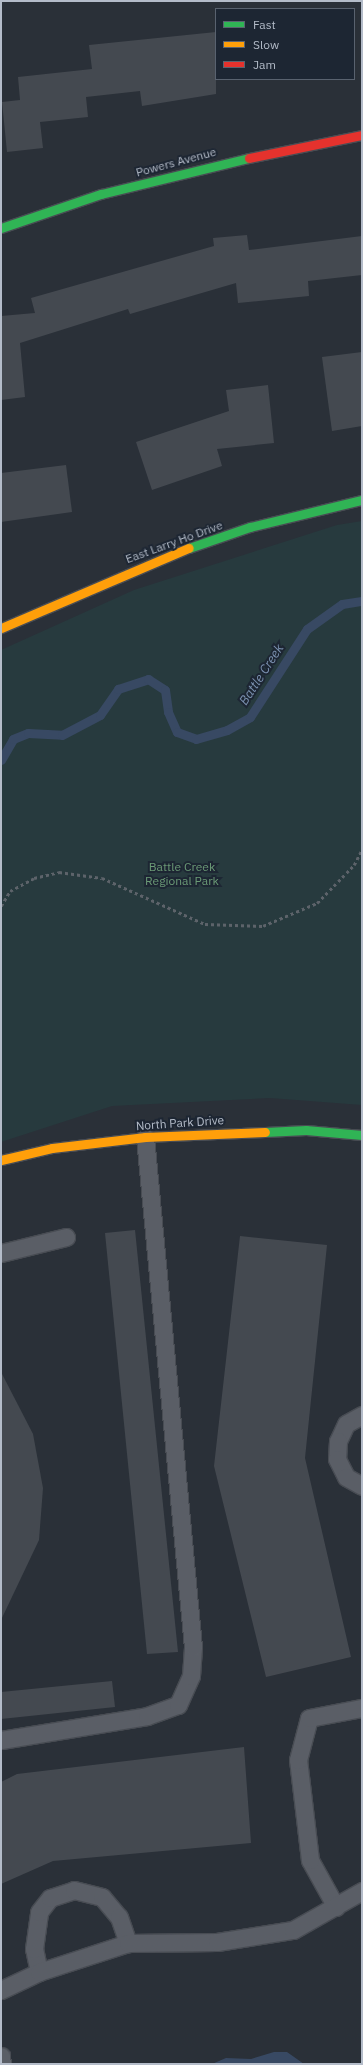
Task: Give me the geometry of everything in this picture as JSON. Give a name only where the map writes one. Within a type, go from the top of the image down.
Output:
[{"type":"street","name":"Powers Avenue","points":[[1,228],[101,194],[201,166],[362,135]]},
{"type":"street","name":"East Larry Ho Drive","points":[[1,628],[152,561],[250,527],[362,500]]},
{"type":"street","name":"North Park Drive","points":[[1,1160],[52,1148],[145,1137],[306,1130],[362,1135]]},
{"type":"lane","points":[[1,1740],[147,1716],[178,1705],[191,1676],[193,1647],[145,1137]]},
{"type":"lane","points":[[1,1253],[66,1237]]},
{"type":"lane","points":[[362,1415],[346,1424],[338,1441],[337,1458],[346,1477],[362,1486]]},
{"type":"lane","points":[[336,1907],[310,1860],[298,1760],[309,1718],[362,1708]]},
{"type":"lane","points":[[39,1972],[34,1949],[39,1912],[50,1898],[74,1890],[102,1897],[119,1916],[128,1943]]},
{"type":"lane","points":[[1,1990],[39,1972],[128,1943],[217,1942],[293,1930],[362,1891]]},
{"type":"lane","points":[[1,2056],[2,2064]]},
{"type":"path","points":[[1,906],[10,891],[34,878],[59,872],[102,878],[206,924],[263,926],[317,903],[354,865],[362,849]]},
{"type":"green space","name":"Battle Creek Regional Park","points":[[362,521],[362,1105],[270,1098],[112,1106],[1,1142],[1,650],[134,590],[337,525]]},
{"type":"water","points":[[274,2052],[287,2052],[304,2064],[212,2064],[226,2058],[251,2059]]},
{"type":"building","points":[[215,32],[216,94],[142,106],[140,91],[86,97],[88,117],[40,122],[43,148],[7,152],[2,102],[20,100],[18,77],[92,69],[89,45]]},
{"type":"building","points":[[247,235],[249,250],[362,236],[362,275],[308,281],[309,296],[238,303],[236,283],[130,314],[128,309],[20,343],[25,397],[1,400],[1,316],[35,313],[31,298],[214,246],[213,238]]},
{"type":"building","points":[[362,352],[362,426],[332,431],[322,357]]},
{"type":"building","points":[[268,385],[274,443],[217,449],[222,466],[152,490],[136,442],[229,411],[226,390]]},
{"type":"building","points":[[66,465],[72,512],[1,522],[1,473]]},
{"type":"building","points":[[135,1230],[178,1652],[147,1654],[105,1233]]},
{"type":"building","points":[[240,1236],[327,1245],[305,1458],[351,1657],[266,1677],[214,1466]]},
{"type":"building","points":[[1,1372],[33,1434],[43,1488],[39,1540],[1,1620]]},
{"type":"building","points":[[112,1681],[115,1707],[1,1719],[1,1692]]},
{"type":"building","points":[[244,1747],[251,1843],[53,1861],[1,1884],[1,1782],[17,1774]]},
{"type":"waterway","name":"Battle Creek","points":[[1,760],[13,739],[28,733],[62,735],[100,715],[118,689],[148,679],[165,690],[168,712],[177,732],[196,739],[227,730],[250,717],[307,629],[342,604],[362,601]]},
{"type":"traffic: fast","points":[[1,228],[101,194],[249,158]]},
{"type":"traffic: fast","points":[[189,548],[250,527],[362,500]]},
{"type":"traffic: fast","points":[[265,1132],[306,1130],[362,1135]]},
{"type":"traffic: slow","points":[[1,628],[189,548]]},
{"type":"traffic: slow","points":[[1,1160],[52,1148],[145,1137],[265,1132]]},
{"type":"traffic: jam","points":[[249,158],[362,135]]}]
